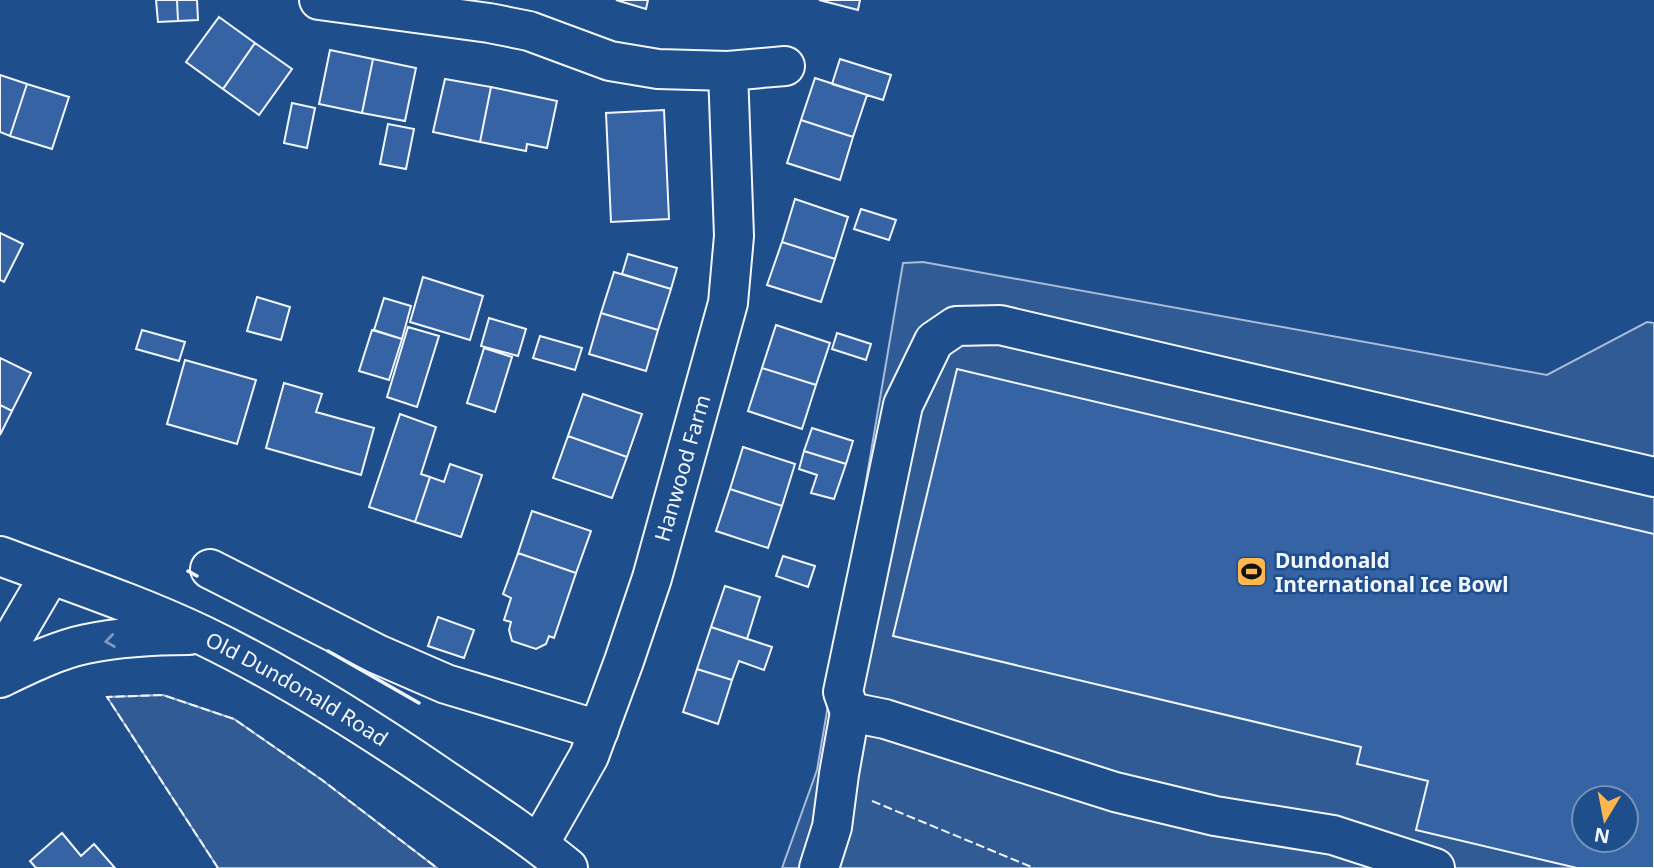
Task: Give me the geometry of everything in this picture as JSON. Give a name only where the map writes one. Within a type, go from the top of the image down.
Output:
[{"type":"street","points":[[319,0],[529,31],[610,61],[658,69],[728,71],[785,66]]},
{"type":"street","name":"Hanwood Farm","points":[[539,844],[589,756],[599,730],[652,578],[728,303],[734,236],[728,71]]},
{"type":"street","points":[[819,868],[832,827],[850,712],[844,692],[903,405],[934,341],[956,326],[1000,325],[1654,477]]},
{"type":"street","name":"Old Dundonald Road","points":[[0,556],[202,635],[303,688],[386,740],[539,844],[568,868]]},
{"type":"street","points":[[210,569],[377,654],[446,684],[599,730]]},
{"type":"street","points":[[0,660],[51,575]]},
{"type":"street","points":[[0,678],[30,663],[85,644],[147,636],[202,635]]},
{"type":"street","points":[[850,712],[885,719],[1115,792],[1215,816],[1333,835],[1390,861],[1435,868]]},
{"type":"shaded area","name":"Dundonald International Ice Bowl","points":[[923,262],[1547,375],[1647,322],[1654,323],[1654,868],[782,868],[817,770],[903,263]]},
{"type":"shaded area","points":[[163,695],[234,719],[322,780],[437,868],[218,868],[107,697]]},
{"type":"building","points":[[156,0],[177,0],[178,21],[158,22]]},
{"type":"building","points":[[177,0],[197,0],[198,20],[178,21]]},
{"type":"building","points":[[616,0],[648,0],[646,9]]},
{"type":"building","points":[[819,0],[860,0],[858,10]]},
{"type":"building","points":[[219,17],[255,43],[223,89],[186,62]]},
{"type":"building","points":[[255,43],[292,69],[259,115],[223,89]]},
{"type":"building","points":[[330,50],[373,59],[362,113],[319,104]]},
{"type":"building","points":[[373,59],[416,68],[405,121],[362,113]]},
{"type":"building","points":[[840,59],[891,75],[883,100],[832,84]]},
{"type":"building","points":[[0,75],[27,84],[10,136],[0,132]]},
{"type":"building","points":[[815,78],[867,95],[853,137],[801,120]]},
{"type":"building","points":[[445,79],[491,87],[480,142],[433,132]]},
{"type":"building","points":[[27,84],[69,97],[52,149],[10,136]]},
{"type":"building","points":[[491,87],[557,101],[547,148],[527,144],[526,151],[480,142]]},
{"type":"building","points":[[292,103],[315,108],[307,148],[284,143]]},
{"type":"building","points":[[664,110],[669,219],[611,222],[606,113]]},
{"type":"building","points":[[801,120],[853,137],[840,180],[787,163]]},
{"type":"building","points":[[388,124],[414,129],[406,169],[380,164]]},
{"type":"building","points":[[795,199],[848,217],[835,259],[782,242]]},
{"type":"building","points":[[861,209],[896,220],[889,240],[854,229]]},
{"type":"building","points":[[0,233],[23,244],[4,282],[0,280]]},
{"type":"building","points":[[782,242],[835,259],[821,302],[767,285]]},
{"type":"building","points":[[628,254],[677,268],[671,289],[622,274]]},
{"type":"building","points":[[614,272],[671,289],[658,330],[601,313]]},
{"type":"building","points":[[423,277],[483,296],[470,340],[410,322]]},
{"type":"building","points":[[257,297],[290,307],[281,340],[247,331]]},
{"type":"building","points":[[384,298],[411,306],[402,339],[374,330]]},
{"type":"building","points":[[601,313],[658,330],[646,371],[589,354]]},
{"type":"building","points":[[489,318],[526,329],[518,356],[481,346]]},
{"type":"building","points":[[776,325],[830,343],[816,385],[762,368]]},
{"type":"building","points":[[408,327],[439,336],[417,407],[387,397]]},
{"type":"building","points":[[142,330],[185,342],[179,361],[136,349]]},
{"type":"building","points":[[372,330],[402,339],[389,380],[359,371]]},
{"type":"building","points":[[837,333],[871,344],[866,360],[832,349]]},
{"type":"building","points":[[540,336],[582,348],[575,370],[533,358]]},
{"type":"building","points":[[484,348],[512,357],[495,412],[467,403]]},
{"type":"building","points":[[0,358],[31,373],[12,411],[0,405]]},
{"type":"building","points":[[185,360],[256,380],[237,444],[167,424]]},
{"type":"building","points":[[762,368],[816,385],[802,429],[748,411]]},
{"type":"building","points":[[957,369],[1654,534],[1654,868],[1577,868],[1416,830],[1428,781],[1357,764],[1361,747],[893,636]]},
{"type":"building","points":[[284,383],[322,394],[316,412],[374,428],[361,475],[266,448]]},
{"type":"building","points":[[583,394],[642,414],[627,457],[568,436]]},
{"type":"building","points":[[0,405],[12,411],[0,435]]},
{"type":"building","points":[[400,414],[436,427],[421,474],[430,477],[415,522],[369,507]]},
{"type":"building","points":[[812,428],[853,441],[846,464],[804,451]]},
{"type":"building","points":[[568,436],[627,457],[612,498],[553,478]]},
{"type":"building","points":[[743,447],[795,464],[782,506],[730,489]]},
{"type":"building","points":[[804,451],[846,464],[834,499],[811,493],[817,475],[799,469]]},
{"type":"building","points":[[450,464],[482,475],[461,537],[415,522],[430,477],[444,482]]},
{"type":"building","points":[[730,489],[782,506],[768,548],[716,531]]},
{"type":"building","points":[[532,511],[591,531],[576,573],[518,553]]},
{"type":"building","points":[[518,553],[576,573],[554,638],[549,636],[546,644],[536,649],[512,641],[509,630],[511,622],[504,620],[511,598],[503,594]]},
{"type":"building","points":[[783,556],[815,566],[808,587],[776,576]]},
{"type":"building","points":[[725,586],[760,597],[747,639],[711,627]]},
{"type":"building","points":[[438,617],[474,630],[464,658],[428,646]]},
{"type":"building","points":[[711,627],[772,647],[764,670],[739,661],[732,680],[697,669]]},
{"type":"building","points":[[697,669],[732,680],[718,724],[683,712]]},
{"type":"building","points":[[62,833],[81,856],[94,844],[115,868],[36,868],[30,861]]},
{"type":"fence","points":[[218,868],[107,697],[163,695],[234,719],[322,780],[437,868]]},
{"type":"fence","points":[[872,801],[1034,868]]},
{"type":"wall","points":[[188,571],[197,576]]},
{"type":"wall","points":[[328,651],[419,703]]},
{"type":"place","name":"Dundonald International Ice Bowl","points":[[1252,572]]}]
